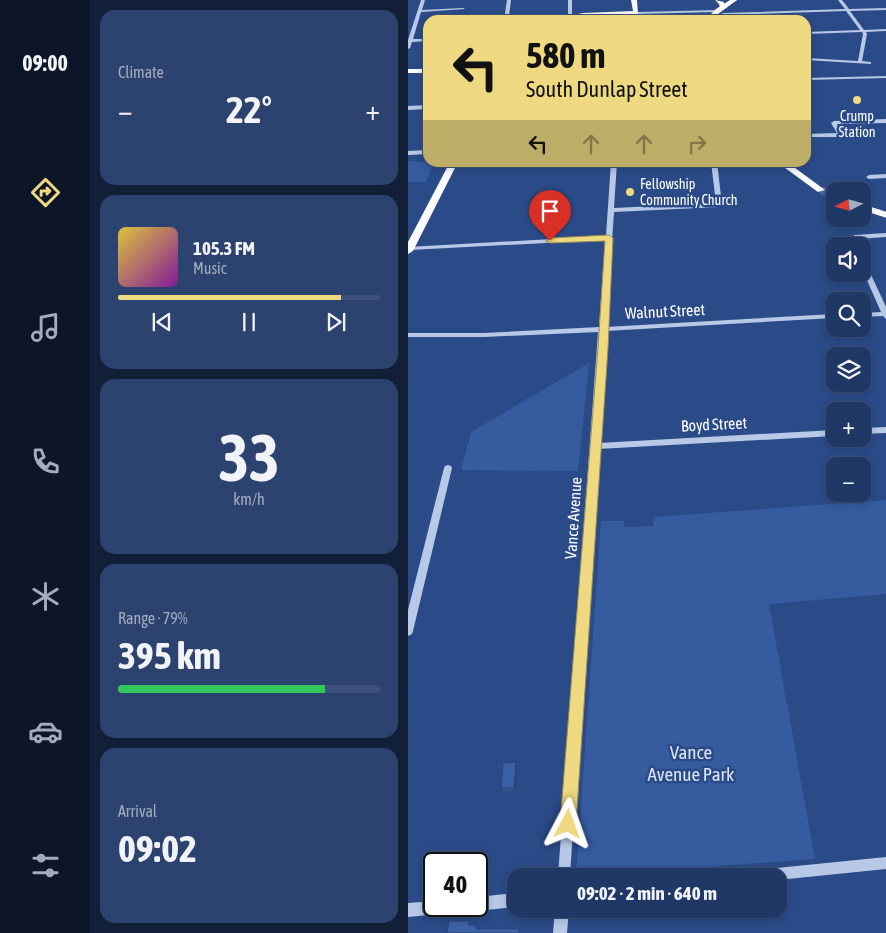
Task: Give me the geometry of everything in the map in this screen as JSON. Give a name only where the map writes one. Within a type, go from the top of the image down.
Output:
[{"type":"highway","points":[[718,0],[722,3],[722,13]]},
{"type":"main road","points":[[634,0],[636,15]]},
{"type":"main road","points":[[713,15],[716,11],[722,13],[730,8],[733,1]]},
{"type":"main road","points":[[408,71],[423,71]]},
{"type":"main road","points":[[409,249],[451,167]]},
{"type":"main road","points":[[788,167],[821,190]]},
{"type":"main road","points":[[871,210],[886,215]]},
{"type":"street","points":[[408,48],[423,0]]},
{"type":"street","points":[[506,15],[509,0]]},
{"type":"street","points":[[570,0],[570,15]]},
{"type":"street","points":[[840,0],[863,31],[866,40],[860,62]]},
{"type":"street","points":[[420,11],[463,9]]},
{"type":"street","points":[[722,13],[886,9]]},
{"type":"street","points":[[663,15],[716,11]]},
{"type":"street","points":[[811,33],[886,30]]},
{"type":"street","points":[[409,41],[423,40]]},
{"type":"street","points":[[811,59],[869,63]]},
{"type":"street","points":[[811,79],[886,77]]},
{"type":"street","points":[[408,108],[423,107]]},
{"type":"street","points":[[811,136],[840,135],[834,123],[886,121]]},
{"type":"street","points":[[408,153],[423,152]]},
{"type":"street","name":"Vance Avenue","points":[[565,868],[596,446],[614,167]]},
{"type":"street","points":[[610,210],[718,205],[714,167]]},
{"type":"street","points":[[869,176],[886,176]]},
{"type":"street","points":[[865,237],[886,235]]},
{"type":"street","points":[[409,249],[609,238]]},
{"type":"street","points":[[871,282],[886,316],[871,315]]},
{"type":"street","name":"Walnut Street","points":[[408,335],[484,335],[826,316]]},
{"type":"street","points":[[871,431],[886,430]]},
{"type":"street","name":"Boyd Street","points":[[596,446],[826,433]]},
{"type":"street","points":[[408,631],[448,468]]},
{"type":"street","points":[[787,873],[886,863]]},
{"type":"street","points":[[488,903],[507,901]]},
{"type":"street","points":[[408,910],[423,909]]},
{"type":"street","points":[[560,933],[561,918]]},
{"type":"green space","points":[[408,161],[423,162],[423,167],[432,167],[426,182],[408,182]]},
{"type":"green space","points":[[589,363],[578,471],[461,470],[471,432]]},
{"type":"green space","name":"Vance Avenue Park","points":[[886,500],[886,594],[769,604],[815,859],[688,868],[577,868],[601,521],[624,521],[624,527],[654,526],[653,517]]},
{"type":"building","points":[[516,762],[514,788],[501,788],[503,763]]},
{"type":"building","points":[[449,921],[469,921],[469,925],[475,925],[477,929],[519,929],[519,933],[447,933]]},
{"type":"tunnel","points":[[821,190],[826,192]]},
{"type":"place","name":"Crump Station","points":[[857,100]]},
{"type":"place","name":"Fellowship Community Church","points":[[630,192]]},
{"type":"route","points":[[550,241],[609,238],[602,329],[603,348],[568,824]]}]
